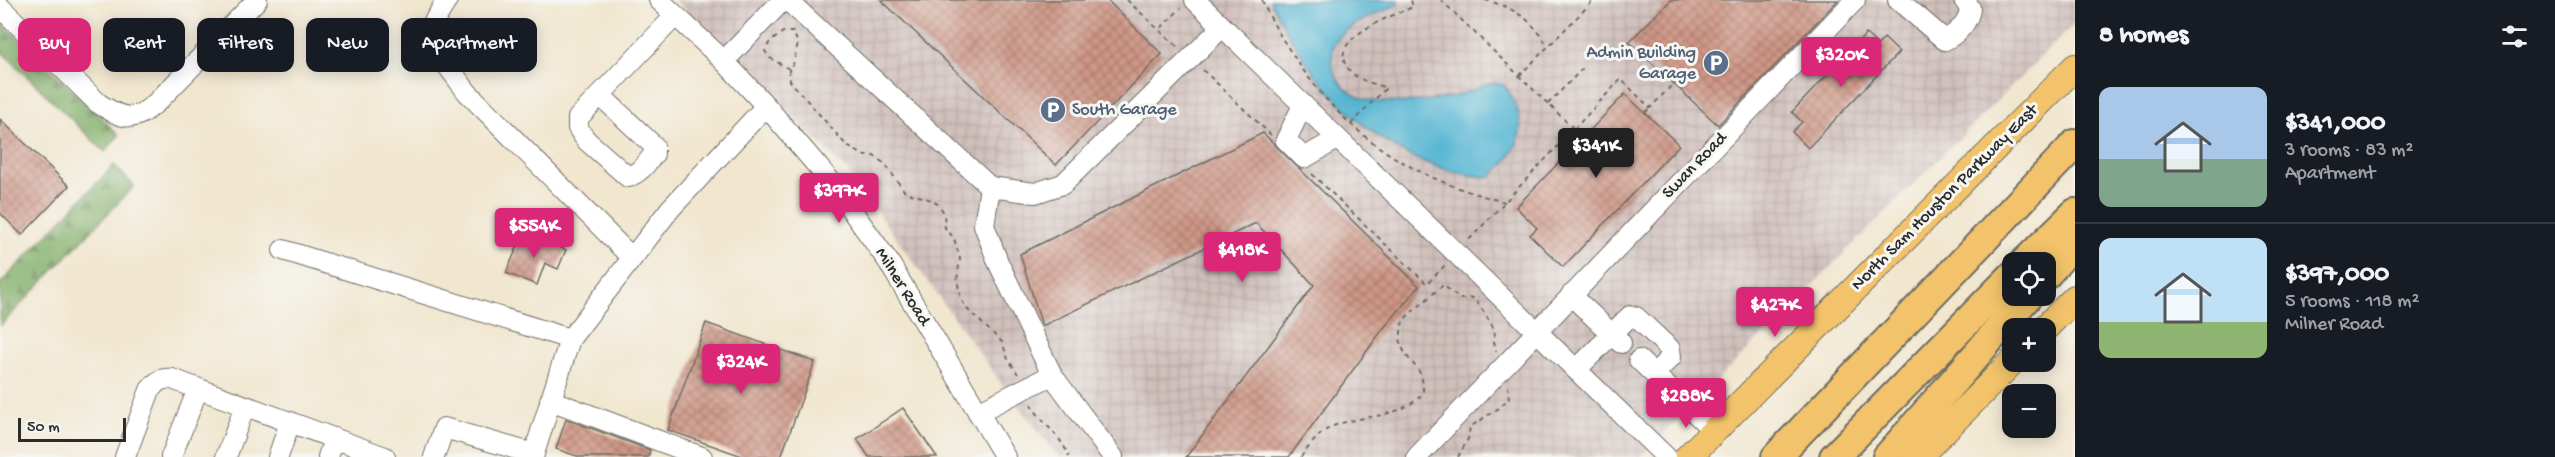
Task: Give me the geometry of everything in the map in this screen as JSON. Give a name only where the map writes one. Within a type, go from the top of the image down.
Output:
[{"type":"highway","points":[[1776,457],[2075,144]]},
{"type":"highway","points":[[2035,252],[2075,213]]},
{"type":"highway","points":[[2056,264],[2075,242]]},
{"type":"highway","points":[[1834,457],[2002,286]]},
{"type":"highway","points":[[1887,457],[2019,306]]},
{"type":"main road","name":"North Sam Houston Parkway East","points":[[1688,457],[2075,67]]},
{"type":"main road","points":[[2055,318],[2075,298]]},
{"type":"main road","points":[[1918,457],[2002,372]]},
{"type":"street","points":[[0,7],[98,103],[117,116],[130,118],[147,111],[159,101],[257,0]]},
{"type":"street","points":[[447,0],[430,28],[435,49],[468,92],[632,258]]},
{"type":"street","name":"Milner Road","points":[[659,0],[724,61],[832,183],[888,261],[1005,457]]},
{"type":"street","points":[[724,61],[785,0],[990,187],[1035,193],[1063,184],[1222,27]]},
{"type":"street","points":[[1195,0],[1303,105],[1344,132],[1535,332],[1666,457]]},
{"type":"street","name":"Swan Road","points":[[1417,457],[1855,0]]},
{"type":"street","points":[[1898,0],[1945,40],[1970,16],[1970,8],[1964,0]]},
{"type":"street","points":[[600,95],[675,16]]},
{"type":"street","points":[[1303,105],[1286,140],[1304,158],[1344,132]]},
{"type":"street","points":[[434,457],[444,428],[484,449],[533,455],[570,339],[669,209],[766,106]]},
{"type":"street","points":[[990,187],[984,225],[998,262],[1052,375],[1113,457]]},
{"type":"street","points":[[283,250],[570,339]]},
{"type":"street","points":[[1571,295],[1616,338]]},
{"type":"street","points":[[1576,370],[1616,338],[1630,316],[1636,316],[1670,349],[1671,357],[1654,374]]},
{"type":"street","points":[[1639,360],[1714,431]]},
{"type":"street","points":[[978,412],[1052,375]]},
{"type":"street","points":[[125,457],[144,403],[155,383],[163,378],[383,457]]},
{"type":"street","points":[[171,457],[198,389]]},
{"type":"street","points":[[550,400],[702,457]]},
{"type":"street","points":[[226,457],[245,406]]},
{"type":"street","points":[[278,457],[290,422]]},
{"type":"street","points":[[328,457],[334,438]]},
{"type":"path","points":[[1127,0],[1159,30]]},
{"type":"path","points":[[1262,0],[1279,33],[1322,95],[1344,132],[1422,174],[1474,194],[1505,202]]},
{"type":"path","points":[[1344,132],[1386,88],[1352,74],[1343,60],[1343,53],[1349,42],[1371,26],[1413,8],[1411,0]]},
{"type":"path","points":[[1441,0],[1519,76],[1594,0]]},
{"type":"path","points":[[1485,0],[1505,5],[1522,15],[1548,47]]},
{"type":"path","points":[[789,69],[771,58],[765,51],[769,44],[783,32],[793,32],[798,43],[793,65],[789,69],[790,81],[804,99],[847,146],[865,156],[874,156],[885,164],[905,192],[932,200],[945,213],[945,228],[954,238],[960,259],[957,280],[961,299],[966,308],[1002,342],[1008,359],[1035,410],[1044,424],[1056,433],[1069,457]]},
{"type":"path","points":[[1548,104],[1583,68]]},
{"type":"path","points":[[1574,129],[1621,79],[1650,108]]},
{"type":"path","points":[[1645,113],[1674,83]]},
{"type":"path","points":[[1301,457],[1322,434],[1334,426],[1402,409],[1415,402],[1424,393],[1420,373],[1403,350],[1400,341],[1403,320],[1443,285],[1460,298],[1473,298],[1482,307],[1484,316],[1495,330],[1494,341],[1508,374],[1509,398],[1499,408],[1470,427],[1468,439],[1458,457]]},
{"type":"shaded area","points":[[675,0],[2075,0],[2075,23],[1640,457],[1059,457],[1009,394],[847,170]]},
{"type":"green space","points":[[0,21],[18,38],[18,67],[0,50]]},
{"type":"green space","points":[[23,72],[53,72],[119,135],[105,152]]},
{"type":"green space","points":[[114,165],[134,186],[0,326],[0,284]]},
{"type":"water","points":[[1270,0],[1398,0],[1398,4],[1349,28],[1336,41],[1332,63],[1336,76],[1353,94],[1374,101],[1386,102],[1447,98],[1486,85],[1501,84],[1512,97],[1519,114],[1519,137],[1513,152],[1498,170],[1487,177],[1450,171],[1416,158],[1384,140],[1356,118],[1330,92],[1307,63]]},
{"type":"building","name":"South Garage","points":[[881,0],[1107,0],[1162,54],[1056,165]]},
{"type":"building","name":"Admin Building Garage","points":[[1671,0],[1838,0],[1718,125],[1629,42]]},
{"type":"building","points":[[1866,34],[1878,45],[1884,38],[1899,52],[1808,148],[1792,132],[1802,122],[1792,112]]},
{"type":"building","points":[[1625,94],[1679,145],[1563,267],[1530,235],[1537,228],[1516,207]]},
{"type":"building","points":[[0,119],[69,186],[22,235],[0,213]]},
{"type":"building","points":[[1263,133],[1419,286],[1383,329],[1289,457],[1186,457],[1314,285],[1256,223],[1042,326],[1020,254]]},
{"type":"building","points":[[523,234],[566,250],[558,269],[545,263],[537,285],[506,273]]},
{"type":"building","points":[[706,323],[815,362],[781,457],[745,457],[668,430]]},
{"type":"building","points":[[903,408],[937,457],[869,457],[857,439]]},
{"type":"building","points":[[566,419],[650,450],[648,457],[580,457],[556,449]]},
{"type":"place","name":"Admin Building Garage","points":[[1716,63]]},
{"type":"place","name":"South Garage","points":[[1053,110]]}]
